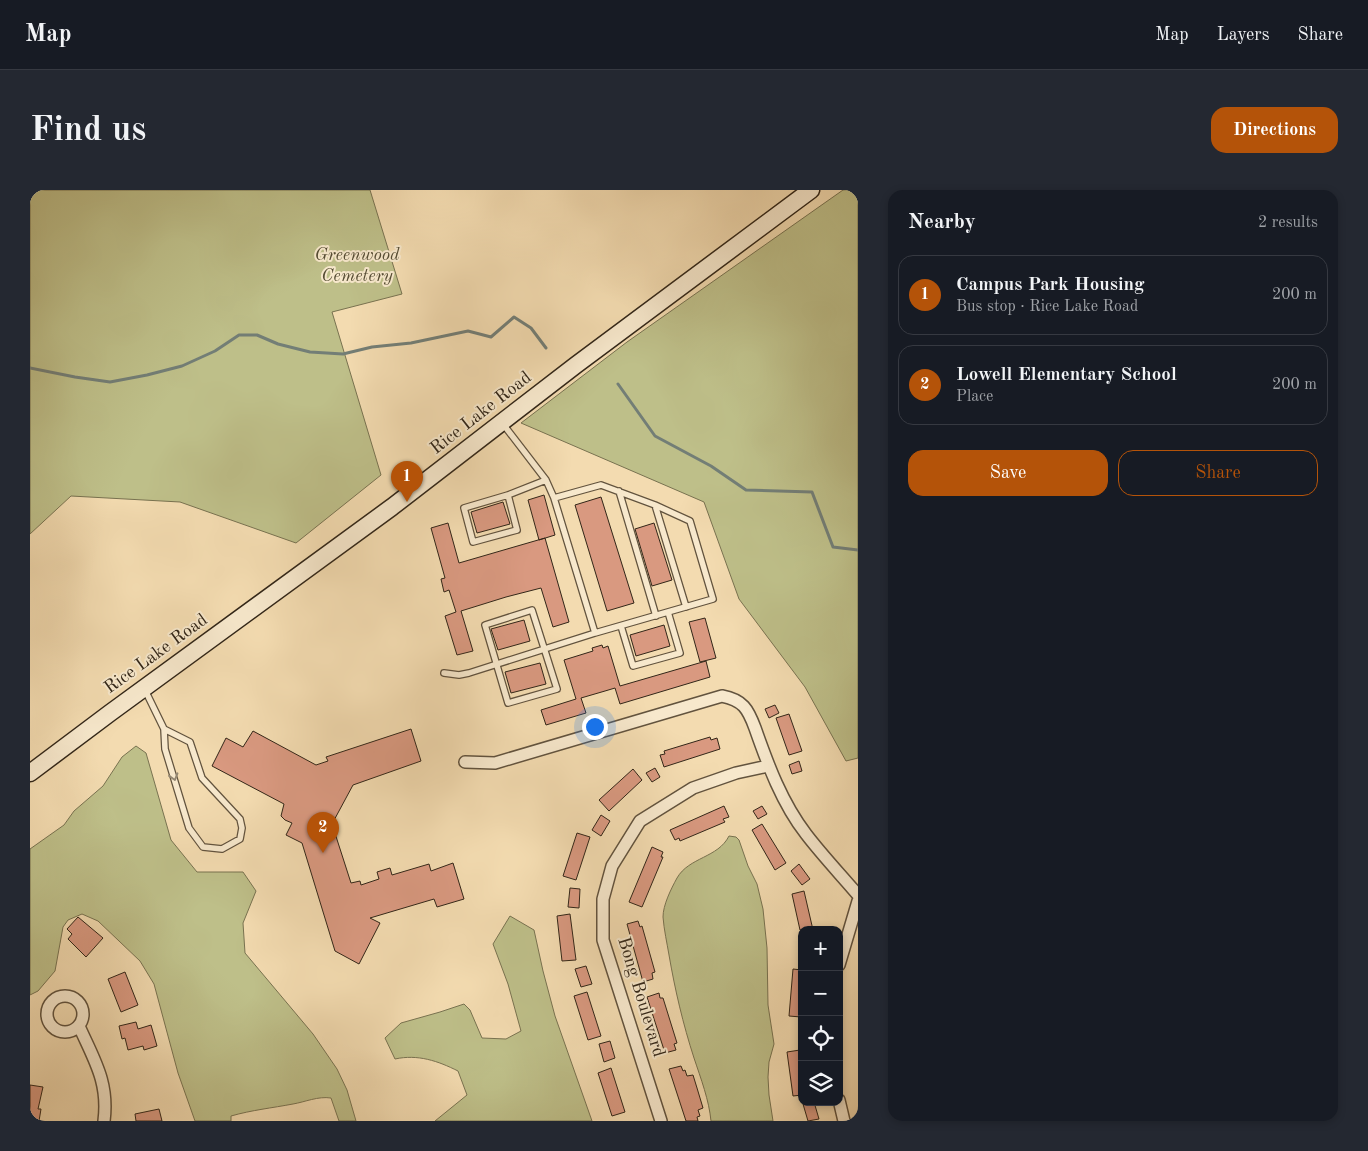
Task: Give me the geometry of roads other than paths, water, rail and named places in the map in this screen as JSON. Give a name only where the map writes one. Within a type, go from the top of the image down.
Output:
[{"type":"main road","name":"Rice Lake Road","points":[[30,773],[392,508],[576,365],[811,190]]},
{"type":"street","points":[[465,762],[495,763],[722,696],[736,699],[749,712],[768,766],[785,801],[806,833],[858,895]]},
{"type":"street","name":"Bong Boulevard","points":[[661,1121],[603,940],[603,899],[612,866],[640,820],[693,788],[736,773],[768,766]]},
{"type":"street","points":[[843,951],[858,900]]},
{"type":"street","points":[[78,1026],[101,1074],[106,1107],[104,1121]]},
{"type":"street","points":[[840,1106],[844,1121]]},
{"type":"lane","points":[[502,423],[546,480],[554,498],[595,633]]},
{"type":"lane","points":[[508,495],[517,530],[473,542],[464,508],[508,495],[546,480]]},
{"type":"lane","points":[[444,673],[459,675],[712,599],[690,521],[655,505],[601,485],[554,498]]},
{"type":"lane","points":[[619,491],[656,616]]},
{"type":"lane","points":[[655,505],[686,607]]},
{"type":"lane","points":[[532,610],[544,649],[557,689],[508,703],[484,625],[532,610]]},
{"type":"lane","points":[[621,626],[633,666],[680,653],[668,612]]},
{"type":"lane","points":[[144,688],[164,729],[165,748],[189,828],[203,847],[222,849],[240,839],[242,828],[240,819],[202,778],[190,742],[164,729]]},
{"type":"waterway","points":[[30,368],[110,382],[182,366],[215,351],[239,335],[257,335],[278,344],[310,352],[343,354],[372,347],[411,343],[468,331],[491,337],[514,317],[531,328],[546,348]]},
{"type":"waterway","points":[[618,384],[655,436],[711,466],[746,490],[812,492],[833,547],[858,550]]},
{"type":"place","name":"Campus Park Housing","points":[[407,502]]},
{"type":"place","name":"Lowell Elementary School","points":[[323,853]]},
{"type":"park label","name":"Greenwood Cemetery","points":[[357,265]]}]
